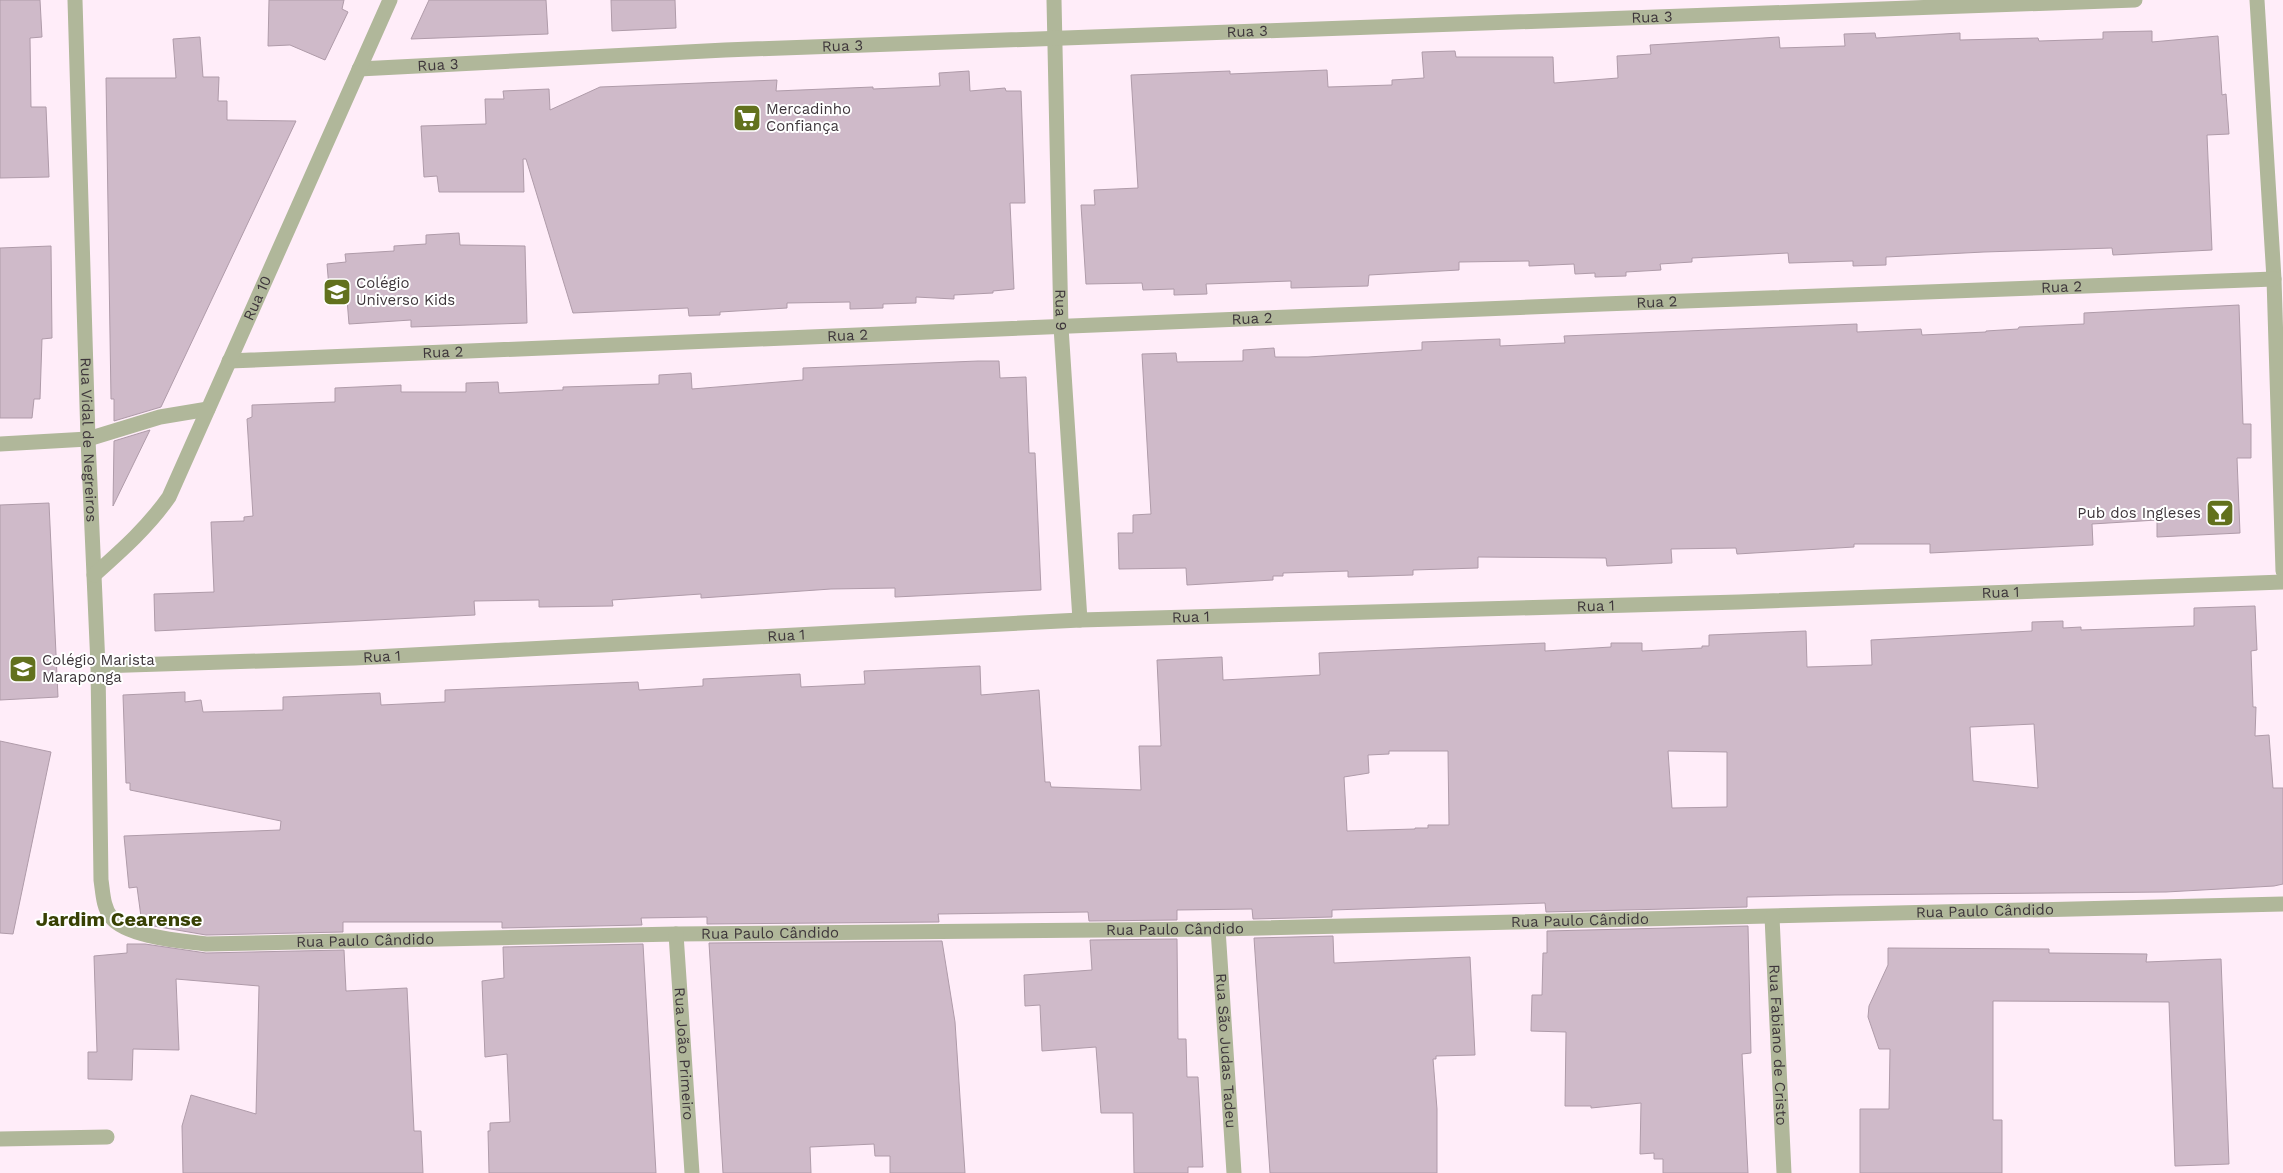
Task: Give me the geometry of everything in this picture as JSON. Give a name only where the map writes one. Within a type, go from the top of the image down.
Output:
[{"type":"street","name":"Rua Vidal de Negreiros","points":[[75,0],[88,439],[98,666],[101,880]]},
{"type":"street","name":"Rua 10","points":[[94,574],[154,519],[169,497],[390,0]]},
{"type":"street","name":"Rua 9","points":[[1054,0],[1061,327],[1080,620]]},
{"type":"street","name":"Rua 3","points":[[358,69],[725,50],[1056,40],[1668,15],[2135,0]]},
{"type":"street","points":[[2256,0],[2274,279],[2283,572]]},
{"type":"street","name":"Rua 2","points":[[229,361],[1593,304],[2274,279]]},
{"type":"street","points":[[0,444],[88,439],[160,416],[208,409]]},
{"type":"street","name":"Rua 1","points":[[98,666],[364,657],[1080,620],[1758,601],[2283,582]]},
{"type":"street","name":"Rua Paulo Cândido","points":[[101,880],[107,910],[112,919],[126,928],[206,944],[676,934],[1218,929],[2283,904]]},
{"type":"street","name":"Rua Fabiano de Cristo","points":[[1772,917],[1784,1173]]},
{"type":"street","name":"Rua São Judas Tadeu","points":[[1218,929],[1234,1173]]},
{"type":"street","name":"Rua João Primeiro","points":[[676,934],[692,1173]]},
{"type":"street","points":[[0,1139],[107,1137]]},
{"type":"building","points":[[0,0],[40,0],[42,37],[30,38],[31,107],[46,107],[49,177],[0,178]]},
{"type":"building","points":[[269,0],[344,0],[342,9],[348,12],[325,60],[290,45],[268,46]]},
{"type":"building","points":[[429,0],[546,0],[548,34],[411,39]]},
{"type":"building","points":[[611,0],[675,0],[676,28],[612,31]]},
{"type":"building","points":[[2152,31],[2152,42],[2218,36],[2222,95],[2226,94],[2229,134],[2207,135],[2212,250],[2113,255],[2112,248],[1984,252],[1886,257],[1886,265],[1853,266],[1853,261],[1789,263],[1788,253],[1692,258],[1692,262],[1660,264],[1661,270],[1626,272],[1626,276],[1595,277],[1595,273],[1575,274],[1574,264],[1529,266],[1529,261],[1459,262],[1459,270],[1369,275],[1368,286],[1291,288],[1291,281],[1206,284],[1207,294],[1174,295],[1174,289],[1143,290],[1142,283],[1086,284],[1081,205],[1095,205],[1094,190],[1138,188],[1131,75],[1230,71],[1230,74],[1327,70],[1328,87],[1392,85],[1392,80],[1424,78],[1422,52],[1455,51],[1456,57],[1553,57],[1554,83],[1618,78],[1617,56],[1651,54],[1650,45],[1779,37],[1780,48],[1845,46],[1844,34],[1875,33],[1876,38],[1960,33],[1960,40],[2038,38],[2039,41],[2103,39],[2103,32]]},
{"type":"building","points":[[200,37],[203,77],[219,77],[218,101],[227,101],[227,120],[296,121],[161,407],[114,421],[114,399],[111,399],[106,78],[176,78],[173,39]]},
{"type":"building","points":[[969,71],[970,91],[1005,88],[1006,91],[1021,91],[1025,203],[1010,203],[1014,289],[993,291],[993,293],[954,295],[954,299],[916,297],[916,303],[883,304],[883,308],[850,309],[850,302],[787,303],[787,308],[720,312],[720,315],[689,316],[688,308],[573,313],[526,159],[523,159],[524,192],[439,192],[437,176],[424,177],[421,126],[486,124],[485,99],[504,99],[503,91],[549,89],[550,110],[600,87],[777,80],[776,91],[873,87],[873,89],[940,86],[939,73]]},
{"type":"building","points":[[459,233],[460,245],[525,246],[527,323],[411,327],[411,320],[349,324],[347,299],[330,300],[327,264],[346,262],[345,254],[394,251],[394,246],[426,244],[426,235]]},
{"type":"building","points":[[51,246],[52,338],[42,339],[40,399],[34,399],[32,418],[0,418],[0,248]]},
{"type":"building","points":[[2239,305],[2243,424],[2251,424],[2251,458],[2237,458],[2240,533],[2157,537],[2157,520],[2092,524],[2093,545],[1930,553],[1930,544],[1854,544],[1854,547],[1737,554],[1736,548],[1671,549],[1672,563],[1607,566],[1606,558],[1478,557],[1478,568],[1413,570],[1413,575],[1348,577],[1348,571],[1283,573],[1283,576],[1273,576],[1273,580],[1187,585],[1186,568],[1119,569],[1118,533],[1133,533],[1133,515],[1151,514],[1142,354],[1176,353],[1177,362],[1243,361],[1243,350],[1274,348],[1275,357],[1308,357],[1422,350],[1422,342],[1500,339],[1500,346],[1565,343],[1564,336],[1857,324],[1857,332],[1921,329],[1922,335],[2084,324],[2084,313]]},
{"type":"building","points":[[999,361],[1000,378],[1026,377],[1029,453],[1035,453],[1041,590],[895,597],[895,588],[831,589],[701,598],[701,594],[612,600],[613,606],[539,607],[539,600],[474,601],[475,615],[155,631],[154,594],[214,592],[211,522],[244,521],[244,517],[253,516],[247,419],[252,417],[252,405],[335,402],[335,388],[401,385],[401,392],[466,392],[466,383],[498,382],[499,393],[563,390],[563,387],[659,384],[659,375],[691,373],[692,389],[803,380],[803,368]]},
{"type":"building","points":[[150,430],[113,506],[114,441]]},
{"type":"building","points":[[49,503],[58,697],[0,700],[0,505]]},
{"type":"building","points":[[2255,606],[2257,650],[2251,651],[2253,707],[2256,707],[2255,736],[2269,735],[2273,788],[2283,788],[2283,884],[2166,892],[1747,897],[1747,907],[1546,912],[1545,903],[1332,910],[1332,917],[1253,919],[1252,909],[1177,910],[1177,920],[1089,921],[1088,912],[938,914],[939,922],[707,924],[707,917],[641,918],[642,925],[502,928],[502,922],[343,922],[343,932],[206,935],[142,924],[137,887],[129,888],[124,836],[280,830],[281,821],[130,790],[130,783],[126,783],[123,695],[185,692],[185,702],[201,700],[203,712],[283,710],[283,697],[380,693],[381,705],[445,702],[445,690],[638,682],[639,690],[703,686],[703,679],[800,674],[801,687],[865,684],[864,671],[980,666],[981,695],[1039,690],[1045,782],[1050,782],[1051,787],[1141,790],[1139,746],[1161,746],[1157,660],[1222,657],[1223,680],[1320,675],[1319,653],[1545,643],[1545,651],[1611,647],[1611,643],[1642,643],[1642,651],[1702,648],[1702,646],[1709,646],[1709,635],[1806,631],[1807,667],[1872,665],[1871,640],[2032,631],[2032,622],[2063,621],[2063,628],[2081,627],[2081,630],[2194,626],[2194,608]],"holes":[[[2034,724],[2038,788],[1973,781],[1970,727]],[[1389,751],[1448,751],[1449,825],[1428,825],[1428,828],[1415,829],[1347,831],[1344,777],[1369,773],[1368,755],[1389,754]],[[1668,751],[1727,752],[1727,807],[1672,808]]]},
{"type":"building","points":[[0,741],[51,752],[13,934],[0,933]]},
{"type":"building","points":[[1748,926],[1751,1053],[1742,1054],[1748,1173],[1663,1173],[1663,1159],[1654,1159],[1654,1153],[1640,1154],[1641,1103],[1591,1108],[1591,1106],[1565,1106],[1566,1032],[1531,1031],[1532,995],[1542,995],[1543,953],[1547,953],[1547,931]]},
{"type":"building","points":[[1333,936],[1334,963],[1470,957],[1475,1055],[1436,1056],[1436,1059],[1433,1059],[1437,1109],[1437,1173],[1270,1173],[1254,938]]},
{"type":"building","points":[[1177,939],[1178,1039],[1186,1039],[1187,1077],[1198,1077],[1203,1167],[1188,1167],[1188,1173],[1134,1173],[1133,1113],[1101,1113],[1096,1047],[1042,1051],[1040,1005],[1025,1006],[1024,975],[1092,970],[1090,940]]},
{"type":"building","points":[[942,941],[955,1022],[965,1173],[890,1173],[890,1156],[875,1156],[874,1144],[810,1147],[811,1173],[723,1173],[709,943]]},
{"type":"building","points":[[127,944],[145,944],[206,953],[344,950],[346,991],[407,988],[414,1131],[421,1131],[423,1173],[183,1173],[182,1126],[191,1095],[256,1114],[259,986],[176,979],[179,1050],[133,1049],[132,1080],[88,1079],[88,1052],[97,1052],[94,956],[127,953]]},
{"type":"building","points":[[643,944],[656,1173],[489,1173],[488,1131],[490,1131],[490,1123],[510,1122],[507,1054],[485,1057],[482,981],[504,978],[503,947]]},
{"type":"building","points":[[1888,948],[2049,949],[2049,953],[2147,954],[2146,962],[2221,959],[2229,1164],[2175,1166],[2169,1002],[1993,1001],[1993,1120],[2002,1120],[2002,1173],[1860,1173],[1860,1109],[1889,1109],[1890,1049],[1879,1049],[1868,1017],[1869,1006],[1888,965]]},
{"type":"place","name":"Mercadinho Confiança","points":[[747,118]]},
{"type":"place","name":"Colégio Universo Kids","points":[[337,292]]},
{"type":"place","name":"Pub dos Ingleses","points":[[2220,513]]},
{"type":"place","name":"Colégio Marista Maraponga","points":[[23,669]]},
{"type":"district","name":"Jardim Cearense","points":[[119,919]]}]
